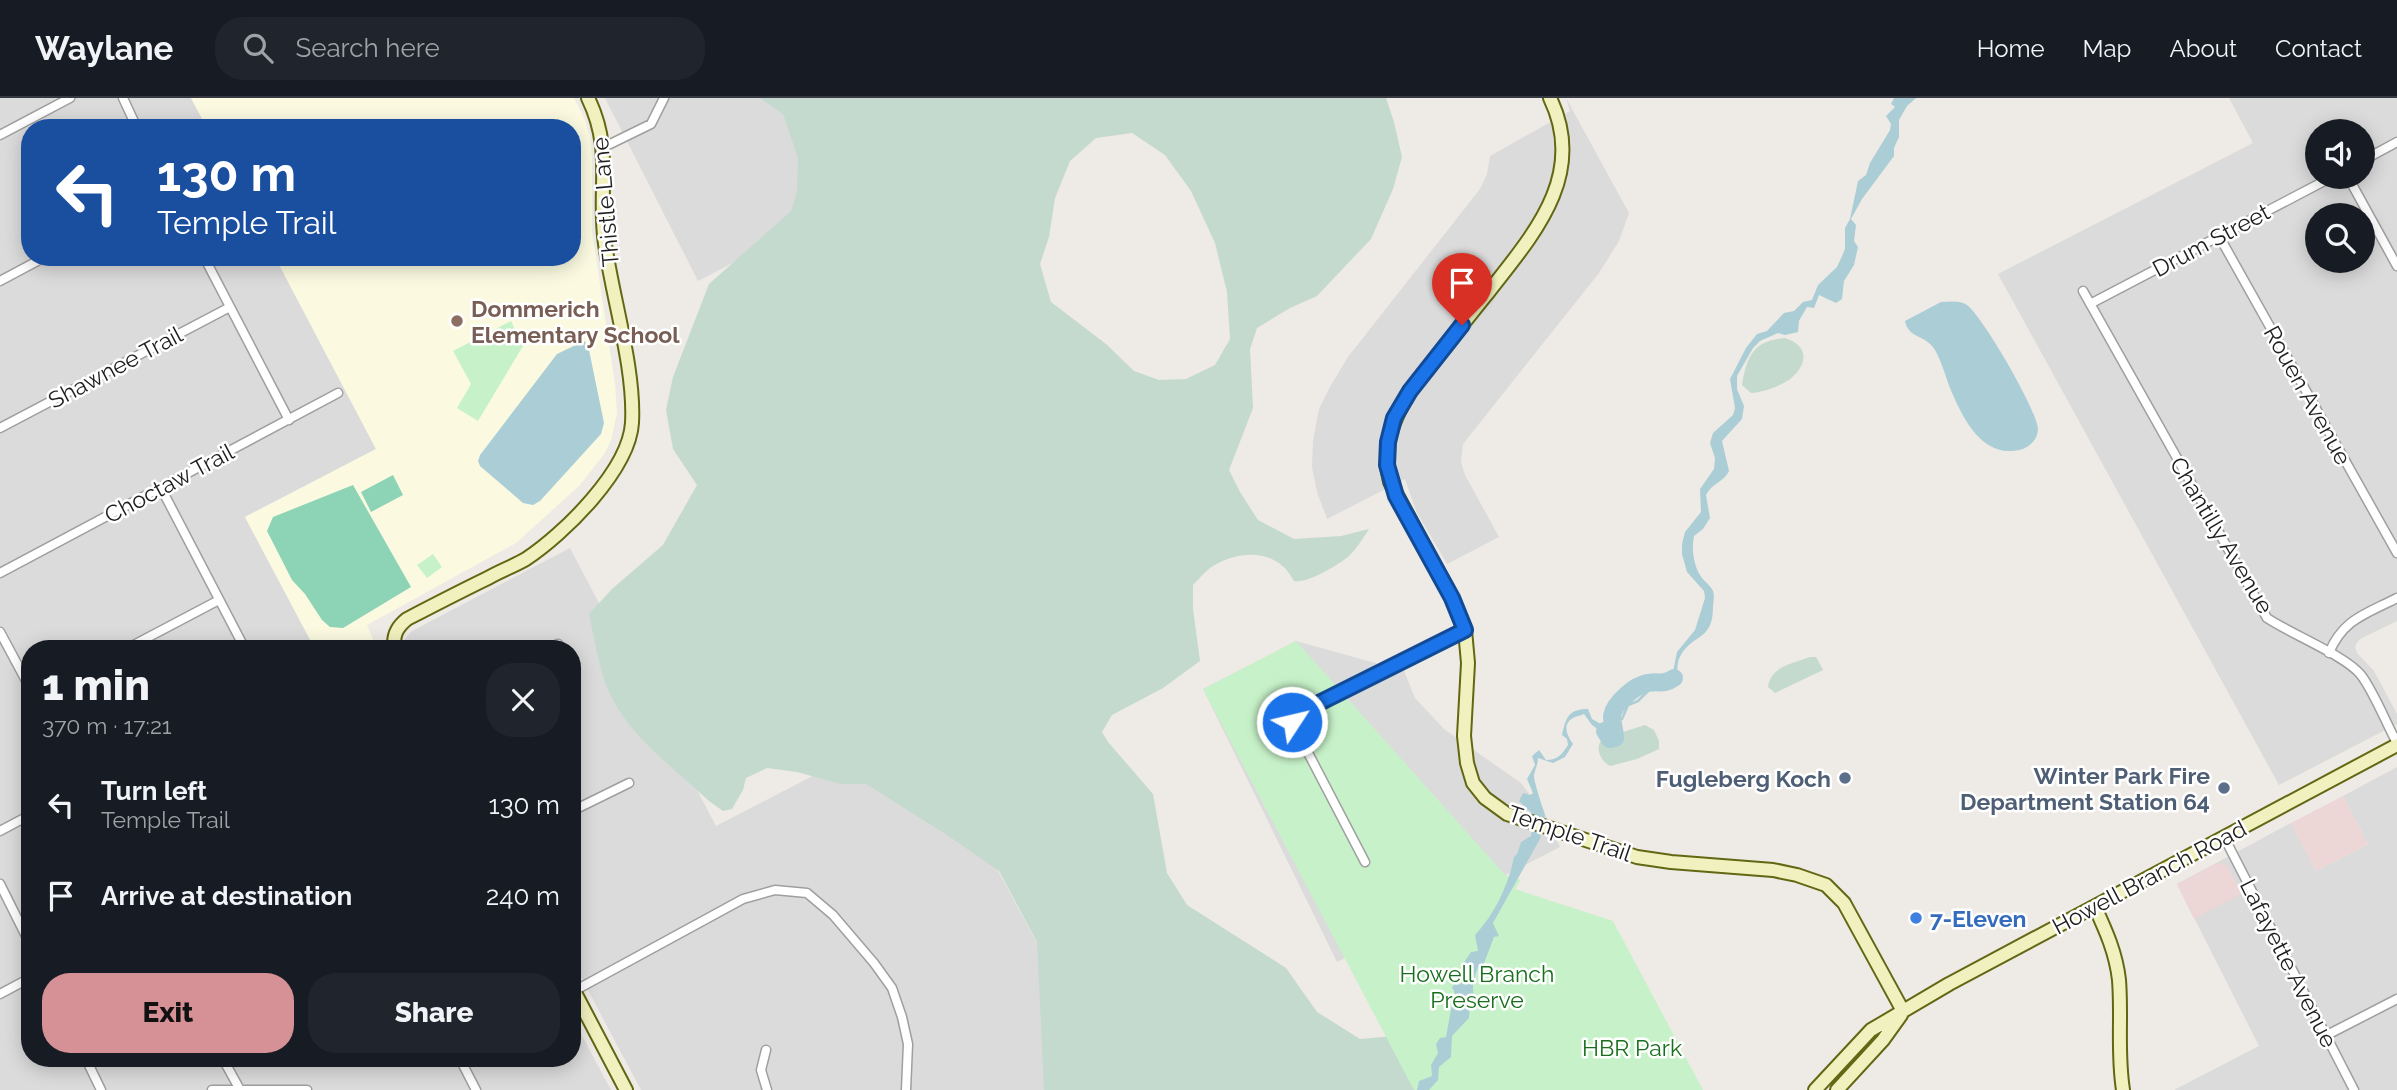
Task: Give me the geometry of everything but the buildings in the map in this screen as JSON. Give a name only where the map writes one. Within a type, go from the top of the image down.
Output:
[{"type":"street","points":[[30,119],[70,98]]},
{"type":"street","points":[[122,98],[133,119]]},
{"type":"street","name":"Thistle Lane","points":[[395,640],[395,635],[407,618],[526,558],[596,497],[619,464],[632,427],[631,393],[604,243],[604,147],[588,98]]},
{"type":"street","points":[[604,147],[651,124],[664,98]]},
{"type":"street","name":"Temple Trail","points":[[1550,98],[1562,146],[1560,174],[1551,204],[1531,238],[1410,391],[1394,418],[1388,442],[1387,471],[1393,489],[1452,598],[1465,630],[1468,663],[1464,736],[1470,776],[1479,792],[1491,804],[1526,820],[1637,857],[1773,870],[1826,885],[1843,903],[1903,1012]]},
{"type":"street","points":[[0,135],[21,124]]},
{"type":"street","points":[[2375,153],[2397,142]]},
{"type":"street","name":"Drum Street","points":[[2090,304],[2309,189]]},
{"type":"street","points":[[2355,189],[2397,266]]},
{"type":"street","name":"Rouen Avenue","points":[[2219,236],[2397,553]]},
{"type":"street","points":[[0,281],[28,266]]},
{"type":"street","points":[[209,266],[289,420]]},
{"type":"street","name":"Chantilly Avenue","points":[[2083,291],[2267,618],[2349,665],[2361,675],[2397,744]]},
{"type":"street","name":"Shawnee Trail","points":[[0,428],[230,307]]},
{"type":"street","name":"Choctaw Trail","points":[[0,573],[338,393]]},
{"type":"street","points":[[161,488],[240,640]]},
{"type":"street","points":[[2329,653],[2336,636],[2347,624],[2397,598]]},
{"type":"street","points":[[143,640],[219,600]]},
{"type":"street","points":[[1365,862],[1292,722],[1295,715],[1465,630]]},
{"type":"street","points":[[0,632],[21,671]]},
{"type":"street","name":"Howell Branch Road","points":[[1815,1090],[1871,1030],[1949,984],[2397,744]]},
{"type":"street","points":[[581,807],[629,783]]},
{"type":"street","points":[[0,831],[21,820]]},
{"type":"street","name":"Lafayette Avenue","points":[[2224,837],[2354,1090]]},
{"type":"street","points":[[0,884],[21,926]]},
{"type":"street","points":[[581,985],[743,899],[775,890],[807,893],[834,915],[891,988],[902,1017],[908,1044],[906,1090]]},
{"type":"street","points":[[2095,907],[2112,946],[2119,979],[2118,1061],[2123,1090]]},
{"type":"street","points":[[0,994],[21,983]]},
{"type":"street","points":[[2327,1035],[2397,999]]},
{"type":"street","points":[[581,1004],[626,1090]]},
{"type":"street","name":"Howell Branch Road","points":[[1837,1090],[1883,1040],[1903,1012]]},
{"type":"street","points":[[766,1049],[761,1070],[767,1090]]},
{"type":"street","points":[[90,1067],[102,1090]]},
{"type":"street","points":[[227,1067],[239,1088]]},
{"type":"street","points":[[464,1067],[476,1090]]},
{"type":"street","points":[[212,1090],[307,1090]]},
{"type":"shaded area","points":[[0,98],[191,98],[202,119],[21,119],[21,266],[280,266],[376,449],[245,517],[310,640],[21,640],[21,1067],[581,1067],[581,1034],[611,1090],[0,1090]]},
{"type":"shaded area","name":"Dommerich Elementary School","points":[[191,98],[574,98],[590,136],[592,231],[615,384],[617,413],[611,440],[605,453],[580,485],[516,543],[367,625],[373,640],[310,640],[245,517],[376,449],[280,266],[581,266],[581,119],[202,119]]},
{"type":"shaded area","points":[[605,98],[1049,98],[698,281]]},
{"type":"shaded area","points":[[760,98],[1386,98],[1402,157],[1393,189],[1371,239],[1317,296],[1290,308],[1257,328],[1250,349],[1253,408],[1229,470],[1258,520],[1294,539],[1341,536],[1369,529],[1349,556],[1307,580],[1294,581],[1279,563],[1258,555],[1235,557],[1210,568],[1193,585],[1193,609],[1200,661],[1163,688],[1112,715],[1102,732],[1153,794],[1167,873],[1187,905],[1286,968],[1317,1012],[1360,1039],[1416,1034],[1424,1090],[1044,1090],[1037,942],[999,871],[866,784],[841,784],[797,772],[767,768],[746,778],[743,790],[732,809],[723,811],[656,753],[620,712],[604,678],[589,614],[612,589],[663,545],[697,485],[673,449],[666,410],[673,377],[709,284],[791,211],[797,192],[798,158],[783,114]],"holes":[[[1132,133],[1165,155],[1191,191],[1215,243],[1227,292],[1230,339],[1215,365],[1186,379],[1159,380],[1134,371],[1106,344],[1051,302],[1040,264],[1049,237],[1055,198],[1070,161],[1096,138]]]},
{"type":"shaded area","points":[[1566,98],[1629,213],[1619,241],[1599,273],[1463,444],[1461,462],[1465,475],[1499,537],[1447,564],[1416,511],[1405,479],[1327,519],[1317,492],[1312,467],[1313,441],[1319,409],[1331,385],[1348,357],[1480,189],[1487,174],[1490,156],[1570,111]]},
{"type":"shaded area","points":[[2229,98],[2397,98],[2397,621],[2360,639],[2355,646],[2357,653],[2374,671],[2397,714],[2397,724],[2279,785],[1998,274],[2253,143]]},
{"type":"shaded area","points":[[1785,338],[1793,341],[1802,351],[1804,356],[1800,368],[1785,383],[1751,393],[1742,385],[1749,358],[1765,343]]},
{"type":"shaded area","points":[[570,548],[716,826],[917,722],[1117,1090],[641,1090],[581,977],[581,640],[405,640],[412,631]]},
{"type":"shaded area","points":[[1296,641],[1404,671],[1415,698],[1444,729],[1521,783],[1546,816],[1560,847],[1337,962],[1203,689]]},
{"type":"shaded area","points":[[1816,657],[1823,670],[1775,693],[1768,687],[1773,674],[1778,670]]},
{"type":"shaded area","points":[[1645,725],[1654,730],[1659,749],[1637,759],[1610,766],[1604,761],[1599,751],[1601,741],[1607,746],[1618,743],[1620,733]]},
{"type":"shaded area","points":[[2397,767],[2397,1090],[2174,1090],[2259,1046],[2177,884],[2291,823],[2316,871],[2368,844],[2343,796]]},
{"type":"shaded area","points":[[2343,796],[2368,844],[2316,871],[2291,823]]},
{"type":"shaded area","points":[[2221,863],[2227,865],[2241,894],[2194,919],[2177,884]]},
{"type":"green space","points":[[511,321],[523,346],[478,421],[457,408],[471,384],[453,351]]},
{"type":"green space","points":[[393,475],[403,495],[371,512],[361,492]]},
{"type":"green space","points":[[353,485],[411,587],[343,628],[330,627],[292,580],[267,531],[273,517]]},
{"type":"green space","points":[[433,554],[442,567],[427,578],[417,565]]},
{"type":"green space","name":"Howell Branch Preserve","points":[[1296,641],[1505,875],[1521,880],[1515,889],[1613,921],[1703,1090],[1414,1090],[1203,689]]},
{"type":"water","points":[[1894,98],[1916,98],[1907,106],[1899,120],[1899,137],[1894,156],[1862,199],[1851,219],[1856,225],[1854,241],[1858,247],[1854,265],[1844,281],[1842,299],[1836,303],[1819,295],[1814,308],[1807,307],[1799,321],[1798,332],[1785,335],[1778,333],[1760,341],[1737,376],[1737,389],[1744,406],[1742,419],[1722,441],[1729,471],[1706,495],[1710,518],[1694,536],[1693,541],[1697,569],[1714,593],[1712,619],[1705,632],[1684,651],[1678,662],[1675,680],[1655,687],[1654,682],[1672,677],[1677,652],[1695,630],[1705,598],[1704,591],[1687,572],[1682,544],[1685,532],[1701,512],[1700,489],[1714,469],[1715,458],[1710,443],[1713,433],[1733,415],[1735,408],[1730,379],[1746,348],[1757,334],[1767,331],[1784,313],[1794,311],[1803,302],[1812,300],[1818,285],[1837,267],[1845,249],[1845,228],[1850,219],[1858,181],[1866,175],[1870,163],[1890,130],[1891,124],[1886,116],[1895,107],[1891,104]]},
{"type":"water","points":[[1941,302],[1967,305],[1985,327],[2008,364],[2029,403],[2038,429],[2035,438],[2026,448],[2009,451],[1997,449],[1976,435],[1961,412],[1934,348],[1909,330],[1905,321]]},
{"type":"water","points":[[584,341],[588,345],[604,423],[601,434],[540,501],[533,505],[523,503],[480,466],[480,455],[557,354]]},
{"type":"water","points":[[1588,709],[1592,719],[1606,727],[1612,736],[1612,729],[1619,732],[1618,743],[1612,748],[1600,739],[1603,733],[1592,725],[1584,714],[1573,718],[1567,724],[1568,735],[1573,744],[1565,757],[1553,763],[1538,758],[1534,778],[1545,814],[1540,839],[1493,923],[1499,936],[1494,937],[1483,966],[1479,966],[1476,972],[1474,994],[1470,994],[1476,1001],[1470,1005],[1469,1018],[1452,1036],[1451,1057],[1439,1067],[1438,1080],[1429,1090],[1417,1090],[1419,1081],[1432,1076],[1431,1065],[1438,1053],[1436,1044],[1440,1038],[1446,1037],[1452,1004],[1457,998],[1452,987],[1462,983],[1463,964],[1471,952],[1478,951],[1475,935],[1500,899],[1521,842],[1531,836],[1535,816],[1519,801],[1523,793],[1533,793],[1527,779],[1535,765],[1532,756],[1539,750],[1546,760],[1559,756],[1568,745],[1567,739],[1562,735],[1567,719],[1576,711]]},
{"type":"waterway","points":[[1605,731],[1610,739],[1615,738],[1612,716],[1621,700],[1631,691],[1643,684],[1674,678]]},
{"type":"waterway","points":[[1615,732],[1628,705],[1638,701],[1652,687],[1659,686]]},
{"type":"place","name":"Dommerich Elementary School","points":[[457,321]]},
{"type":"place","name":"Fugleberg Koch","points":[[1845,778]]},
{"type":"place","name":"Winter Park Fire Department Station 64","points":[[2224,788]]},
{"type":"place","name":"7-Eleven","points":[[1916,918]]},
{"type":"route","points":[[1292,722],[1295,715],[1465,630],[1452,598],[1396,496],[1387,471],[1388,442],[1394,418],[1410,391],[1462,325]]},
{"type":"park label","name":"HBR Park","points":[[1632,1047]]}]
